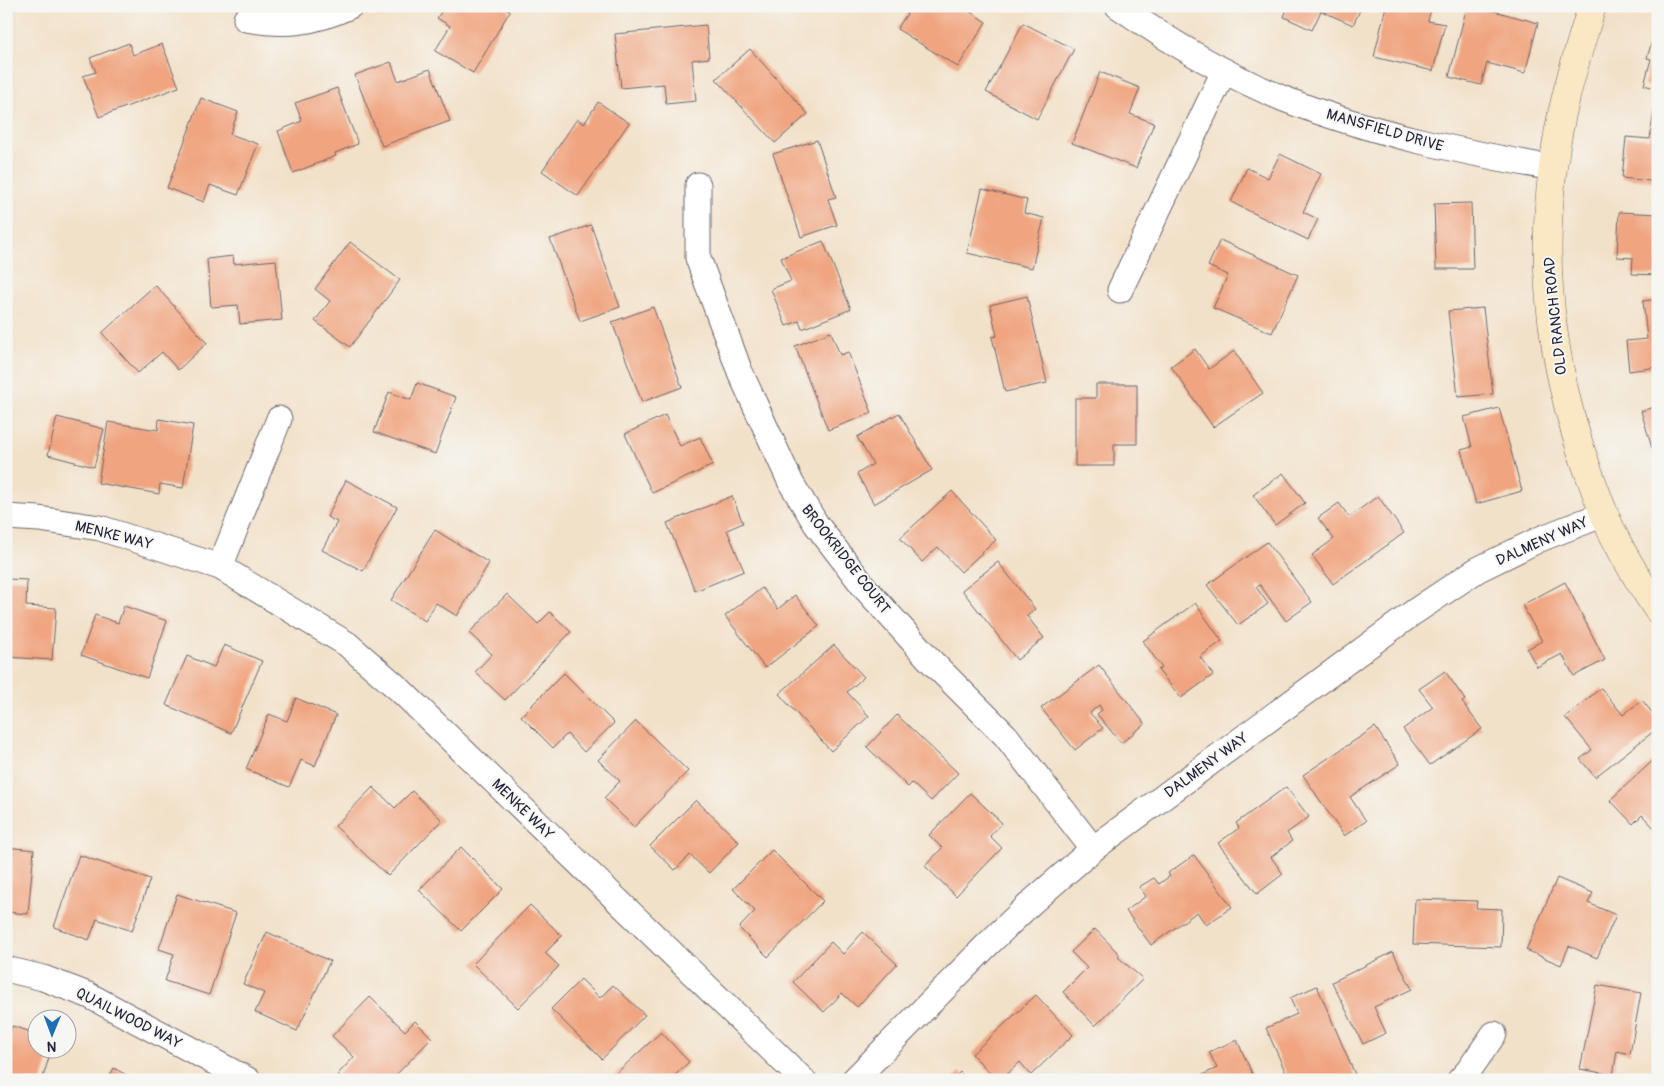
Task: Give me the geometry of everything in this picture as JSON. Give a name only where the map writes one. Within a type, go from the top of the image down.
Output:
[{"type":"street","points":[[246,19],[267,23],[311,21],[350,6]]},
{"type":"street","name":"MANSFIELD DRIVE","points":[[1118,6],[1150,28],[1224,71],[1284,99],[1382,132],[1467,153],[1553,168]]},
{"type":"street","name":"OLD RANCH ROAD","points":[[1592,6],[1565,98],[1553,168],[1548,245],[1551,314],[1562,382],[1576,438],[1604,514],[1635,575],[1658,610]]},
{"type":"street","points":[[1120,290],[1224,71]]},
{"type":"street","name":"BROOKRIDGE COURT","points":[[698,185],[698,258],[740,372],[791,484],[816,524],[865,588],[929,659],[1006,736],[1093,849]]},
{"type":"street","points":[[220,567],[278,419]]},
{"type":"street","name":"DALMENY WAY","points":[[854,1080],[986,946],[1033,901],[1093,849],[1414,612],[1478,570],[1540,539],[1604,514]]},
{"type":"street","name":"MENKE WAY","points":[[6,517],[39,519],[100,528],[220,567],[347,644],[394,684],[803,1080]]},
{"type":"street","name":"QUAILWOOD WAY","points":[[6,969],[43,978],[88,995],[248,1080]]},
{"type":"street","points":[[1460,1080],[1494,1034]]},
{"type":"building","points":[[445,6],[502,6],[510,11],[473,73],[435,51],[450,26],[437,18]]},
{"type":"building","points":[[912,6],[962,6],[986,22],[958,67],[897,29]]},
{"type":"building","points":[[1288,6],[1362,6],[1353,25],[1321,11],[1312,30],[1284,17]]},
{"type":"building","points":[[1386,6],[1432,6],[1428,21],[1445,24],[1433,71],[1374,57]]},
{"type":"building","points":[[1467,6],[1476,6],[1538,23],[1525,73],[1487,63],[1481,85],[1449,77]]},
{"type":"building","points":[[1658,21],[1658,89],[1644,85],[1651,59],[1647,58]]},
{"type":"building","points":[[1023,23],[1074,49],[1037,119],[986,92]]},
{"type":"building","points":[[706,25],[709,58],[692,60],[696,101],[666,104],[664,84],[621,88],[615,34]]},
{"type":"building","points":[[129,43],[133,55],[162,44],[179,87],[99,117],[83,76],[96,72],[90,58]]},
{"type":"building","points":[[750,49],[808,114],[775,143],[716,79]]},
{"type":"building","points":[[391,62],[398,81],[430,69],[450,121],[382,146],[355,75]]},
{"type":"building","points":[[1100,72],[1140,88],[1130,114],[1154,123],[1136,168],[1072,143]]},
{"type":"building","points":[[337,88],[358,144],[335,153],[336,156],[293,173],[278,131],[302,121],[295,103]]},
{"type":"building","points":[[201,98],[238,112],[230,134],[258,144],[238,195],[210,185],[204,202],[167,188]]},
{"type":"building","points":[[598,102],[629,123],[578,196],[542,171],[577,119],[584,124]]},
{"type":"building","points":[[1654,109],[1658,110],[1658,182],[1622,178],[1626,137],[1650,139]]},
{"type":"building","points":[[817,140],[836,197],[828,199],[837,225],[801,237],[773,154]]},
{"type":"building","points":[[1280,154],[1321,174],[1303,212],[1318,219],[1308,240],[1231,202],[1247,168],[1268,178]]},
{"type":"building","points":[[982,189],[1027,200],[1024,213],[1044,218],[1032,268],[967,253]]},
{"type":"building","points":[[1471,203],[1473,269],[1436,269],[1434,204]]},
{"type":"building","points":[[1619,212],[1658,214],[1658,275],[1632,274],[1633,258],[1617,257]]},
{"type":"building","points":[[591,225],[620,307],[580,321],[550,239]]},
{"type":"building","points":[[1220,240],[1298,275],[1272,333],[1213,308],[1228,275],[1208,266]]},
{"type":"building","points":[[823,241],[851,309],[802,329],[799,321],[786,326],[771,289],[791,281],[781,258]]},
{"type":"building","points":[[350,242],[400,280],[350,347],[315,321],[330,301],[315,289]]},
{"type":"building","points":[[233,256],[234,264],[276,260],[282,320],[240,324],[238,305],[211,307],[207,259]]},
{"type":"building","points":[[155,285],[207,343],[178,370],[162,352],[138,373],[102,333]]},
{"type":"building","points":[[1027,296],[1047,383],[1005,392],[992,337],[997,336],[990,305]]},
{"type":"building","points":[[1658,299],[1658,367],[1629,371],[1626,341],[1647,339],[1643,301]]},
{"type":"building","points":[[653,307],[682,387],[642,402],[612,322]]},
{"type":"building","points":[[1483,308],[1493,394],[1458,397],[1448,311]]},
{"type":"building","points":[[831,332],[840,355],[848,352],[872,413],[828,430],[795,346]]},
{"type":"building","points":[[1195,349],[1209,369],[1234,351],[1263,393],[1213,427],[1171,366]]},
{"type":"building","points":[[417,383],[456,397],[435,454],[374,432],[389,392],[411,400]]},
{"type":"building","points":[[1096,384],[1137,384],[1137,444],[1114,444],[1114,466],[1075,466],[1075,398],[1096,398]]},
{"type":"building","points":[[1658,406],[1658,447],[1652,448],[1641,411]]},
{"type":"building","points":[[1499,408],[1522,491],[1476,504],[1461,450],[1472,447],[1464,417]]},
{"type":"building","points":[[899,413],[932,470],[874,504],[857,474],[873,464],[857,437]]},
{"type":"building","points":[[665,415],[680,446],[700,437],[713,465],[652,493],[625,434]]},
{"type":"building","points":[[57,417],[104,429],[94,467],[48,455]]},
{"type":"building","points":[[159,419],[193,425],[183,488],[160,484],[159,494],[98,483],[108,422],[158,430]]},
{"type":"building","points":[[1283,473],[1305,503],[1275,525],[1253,495]]},
{"type":"building","points":[[346,480],[397,507],[363,571],[322,550],[337,522],[327,517]]},
{"type":"building","points":[[952,491],[996,540],[961,572],[938,547],[922,562],[900,538]]},
{"type":"building","points":[[732,496],[743,523],[727,530],[744,571],[695,591],[667,523]]},
{"type":"building","points":[[1378,496],[1404,533],[1333,584],[1312,555],[1334,539],[1318,518],[1339,503],[1349,517]]},
{"type":"building","points":[[435,530],[489,563],[457,616],[436,603],[425,621],[391,600]]},
{"type":"building","points":[[1267,542],[1312,602],[1286,621],[1260,585],[1256,587],[1268,604],[1238,625],[1207,585]]},
{"type":"building","points":[[998,562],[1035,609],[1027,616],[1044,638],[1017,660],[962,590]]},
{"type":"building","points":[[6,579],[27,580],[26,606],[56,608],[52,660],[6,657]]},
{"type":"building","points":[[1565,582],[1605,660],[1574,676],[1562,654],[1537,667],[1527,649],[1542,641],[1522,605]]},
{"type":"building","points":[[762,588],[778,609],[795,595],[819,626],[765,668],[725,616]]},
{"type":"building","points":[[507,594],[538,624],[550,612],[571,632],[505,700],[475,672],[492,654],[469,633]]},
{"type":"building","points":[[1195,603],[1222,641],[1200,657],[1213,675],[1181,698],[1158,670],[1162,668],[1143,641]]},
{"type":"building","points":[[124,606],[167,621],[147,678],[81,655],[95,615],[118,623]]},
{"type":"building","points":[[224,645],[262,661],[231,733],[166,705],[187,656],[214,667]]},
{"type":"building","points":[[834,645],[864,677],[847,692],[869,716],[831,751],[779,694]]},
{"type":"building","points":[[1099,665],[1145,724],[1121,743],[1097,714],[1102,710],[1099,705],[1090,713],[1103,728],[1075,750],[1041,708]]},
{"type":"building","points":[[1445,671],[1465,700],[1462,702],[1482,729],[1430,765],[1403,729],[1433,707],[1419,689]]},
{"type":"building","points":[[564,673],[614,723],[584,752],[567,734],[553,748],[521,716]]},
{"type":"building","points":[[1601,688],[1623,715],[1642,700],[1658,720],[1658,728],[1595,777],[1580,759],[1592,750],[1565,717]]},
{"type":"building","points":[[296,698],[336,715],[315,766],[301,760],[289,787],[246,769],[269,714],[287,721]]},
{"type":"building","points":[[897,715],[958,773],[931,801],[912,783],[908,787],[867,747]]},
{"type":"building","points":[[636,721],[688,771],[634,827],[604,798],[620,781],[598,760]]},
{"type":"building","points":[[1375,727],[1400,764],[1350,797],[1366,821],[1344,836],[1303,775]]},
{"type":"building","points":[[1658,756],[1658,832],[1642,815],[1633,824],[1610,800]]},
{"type":"building","points":[[373,787],[395,808],[412,791],[442,820],[388,876],[335,826]]},
{"type":"building","points":[[1286,787],[1309,817],[1287,833],[1292,841],[1271,857],[1283,874],[1257,894],[1218,843],[1239,828],[1236,823]]},
{"type":"building","points":[[970,793],[1002,823],[990,836],[1002,848],[956,896],[925,866],[942,848],[929,835]]},
{"type":"building","points":[[696,800],[739,842],[709,873],[690,855],[675,870],[650,846]]},
{"type":"building","points":[[6,847],[34,850],[28,914],[6,912]]},
{"type":"building","points":[[461,847],[503,889],[461,931],[419,890]]},
{"type":"building","points":[[772,850],[823,901],[768,957],[739,928],[755,911],[733,889]]},
{"type":"building","points":[[79,855],[150,879],[132,931],[97,919],[89,940],[54,927]]},
{"type":"building","points":[[1194,855],[1232,907],[1206,925],[1197,912],[1151,945],[1126,911],[1146,896],[1139,887],[1154,878],[1159,884],[1170,876],[1168,873]]},
{"type":"building","points":[[1557,878],[1593,893],[1588,903],[1616,915],[1597,958],[1569,946],[1561,965],[1526,950]]},
{"type":"building","points":[[177,894],[236,913],[209,995],[165,981],[174,954],[159,949]]},
{"type":"building","points":[[1415,899],[1477,901],[1476,908],[1502,909],[1501,947],[1413,944]]},
{"type":"building","points":[[530,905],[562,936],[545,953],[559,966],[518,1008],[473,964]]},
{"type":"building","points":[[1095,929],[1120,955],[1118,957],[1143,979],[1095,1026],[1063,992],[1087,968],[1071,952]]},
{"type":"building","points":[[267,932],[330,961],[297,1031],[255,1012],[264,993],[243,984]]},
{"type":"building","points":[[863,932],[897,964],[857,1007],[842,993],[824,1012],[793,982],[831,942],[843,954]]},
{"type":"building","points":[[1393,952],[1412,989],[1374,1007],[1386,1033],[1363,1044],[1332,982]]},
{"type":"building","points":[[581,979],[600,998],[613,985],[645,1015],[602,1059],[551,1009]]},
{"type":"building","points":[[1597,985],[1641,993],[1630,1054],[1617,1051],[1613,1075],[1580,1069]]},
{"type":"building","points":[[1317,986],[1357,1079],[1355,1080],[1289,1080],[1266,1028],[1297,1014],[1290,998]]},
{"type":"building","points":[[1036,995],[1073,1035],[1031,1075],[1020,1062],[1001,1080],[997,1080],[972,1054]]},
{"type":"building","points":[[370,997],[405,1031],[415,1021],[432,1038],[391,1080],[343,1080],[338,1074],[354,1057],[332,1036]]},
{"type":"building","points":[[12,1026],[28,1031],[28,1058],[49,1058],[42,1080],[6,1080],[6,1043]]},
{"type":"building","points":[[661,1032],[689,1062],[673,1077],[675,1080],[609,1080]]},
{"type":"building","points":[[1237,1040],[1255,1080],[1192,1080],[1217,1068],[1209,1052]]},
{"type":"building","points":[[114,1068],[135,1080],[108,1080]]},
{"type":"building","points":[[960,1072],[968,1080],[952,1080]]}]
